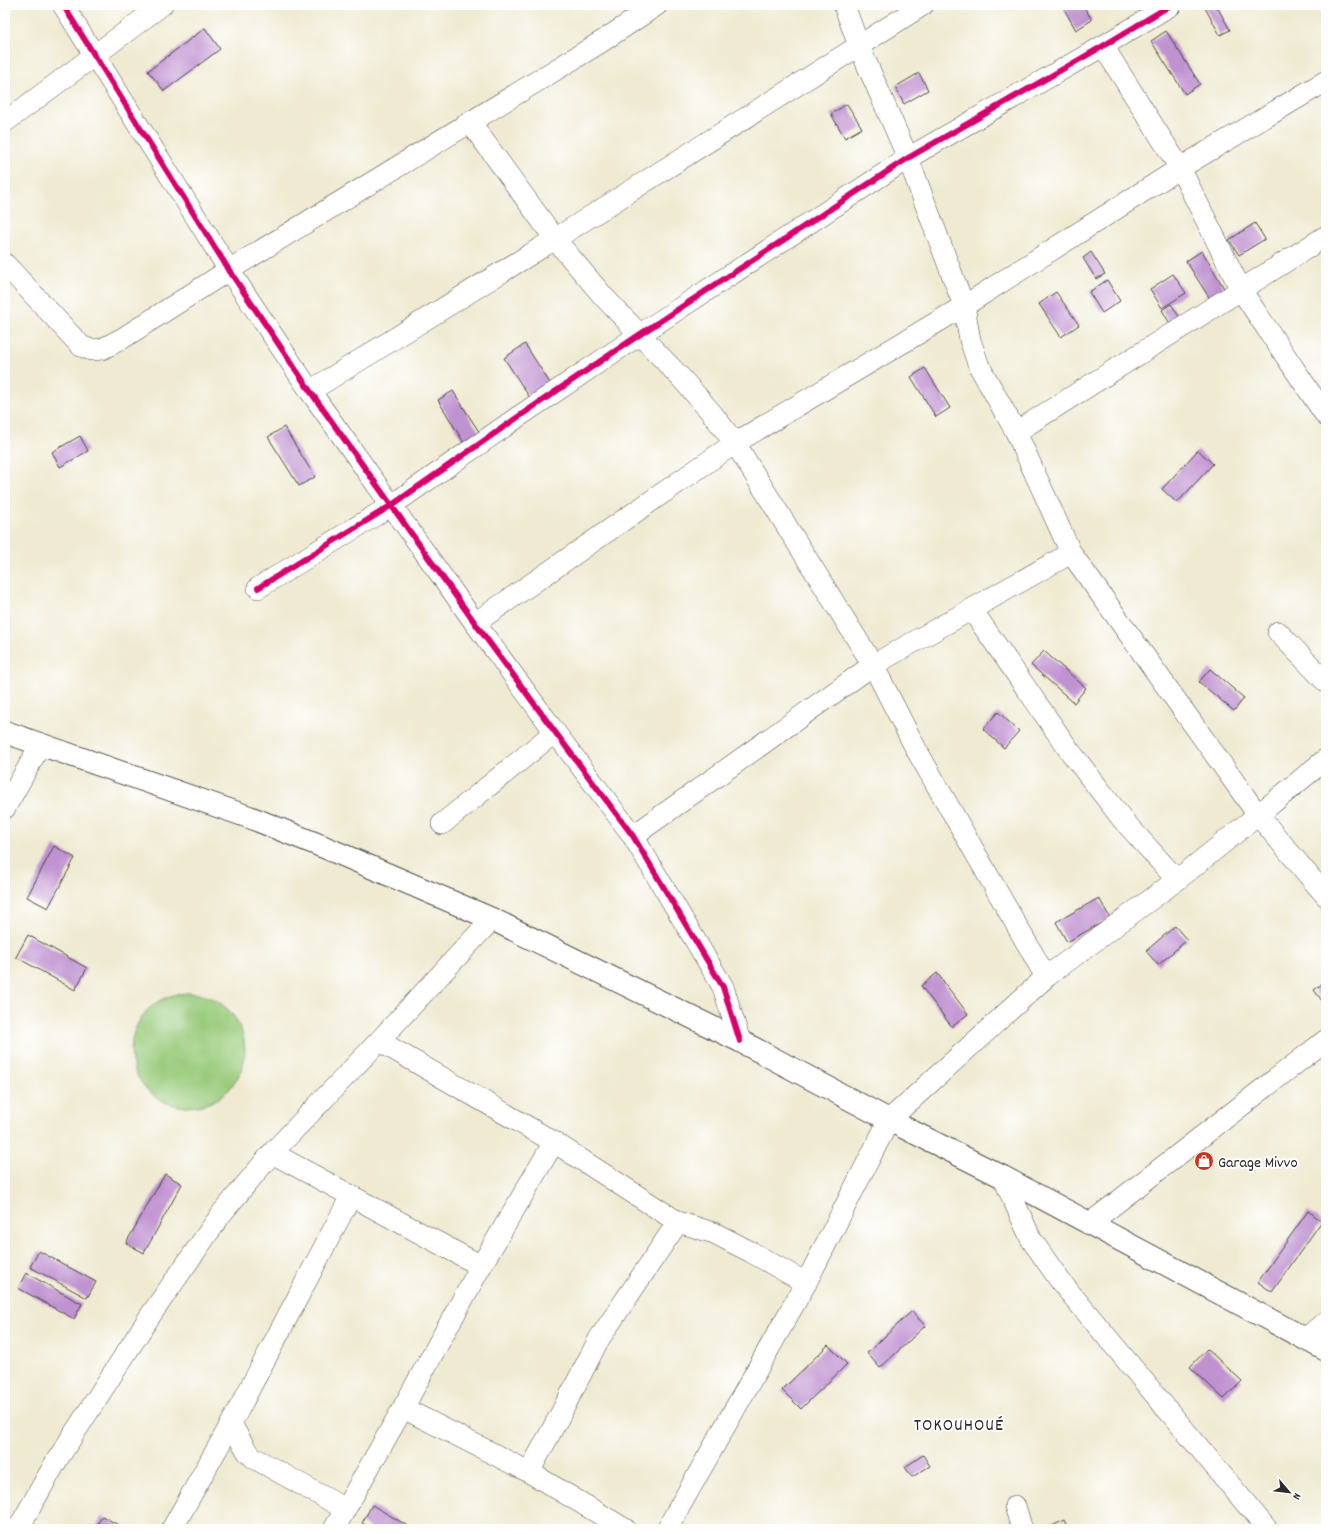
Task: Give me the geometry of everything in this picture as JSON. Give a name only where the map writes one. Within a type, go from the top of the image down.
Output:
[{"type":"main road","points":[[5,732],[249,817],[324,847],[492,920],[740,1041],[889,1120],[1003,1177],[1326,1350]]},
{"type":"street","points":[[63,5],[229,270],[310,391],[475,623],[633,836],[723,987],[740,1041]]},
{"type":"street","points":[[5,122],[162,5]]},
{"type":"street","points":[[5,264],[82,346],[91,350],[102,349],[123,338],[229,270],[601,42],[658,5]]},
{"type":"street","points":[[844,5],[859,46],[908,158],[964,306],[970,340],[979,366],[1016,432],[1071,553],[1258,815],[1326,896]]},
{"type":"street","points":[[310,391],[555,239],[924,5]]},
{"type":"street","points":[[258,588],[392,505],[639,335],[908,158],[1103,46],[1171,5]]},
{"type":"street","points":[[1103,46],[1180,168],[1241,290],[1326,416]]},
{"type":"street","points":[[475,623],[735,443],[964,306],[1180,168],[1326,81]]},
{"type":"street","points":[[470,122],[555,239],[603,296],[682,379],[735,443],[873,665],[916,749],[1046,977]]},
{"type":"street","points":[[1016,432],[1326,236]]},
{"type":"street","points":[[633,836],[873,665],[1071,553]]},
{"type":"street","points":[[972,610],[1069,750],[1123,820],[1176,880]]},
{"type":"street","points":[[1278,632],[1326,682]]},
{"type":"street","points":[[442,824],[555,732]]},
{"type":"street","points":[[5,808],[41,744]]},
{"type":"street","points":[[667,1529],[806,1283],[889,1120],[1046,977],[1176,880],[1326,759]]},
{"type":"street","points":[[18,1529],[57,1460],[150,1316],[222,1213],[272,1153],[492,920]]},
{"type":"street","points":[[1089,1224],[1326,1040]]},
{"type":"street","points":[[379,1041],[554,1142],[678,1222],[714,1233],[806,1283]]},
{"type":"street","points":[[334,1529],[481,1266],[554,1142]]},
{"type":"street","points":[[272,1153],[481,1266]]},
{"type":"street","points":[[1003,1177],[1031,1239],[1061,1282],[1267,1529]]},
{"type":"street","points":[[172,1529],[231,1424],[351,1196]]},
{"type":"street","points":[[529,1472],[599,1339],[678,1222]]},
{"type":"street","points":[[1304,1339],[1326,1321]]},
{"type":"street","points":[[403,1408],[529,1472],[625,1529]]},
{"type":"street","points":[[231,1424],[247,1451],[254,1458],[345,1509]]},
{"type":"street","points":[[1015,1506],[1022,1529]]},
{"type":"green space","points":[[188,993],[199,994],[210,998],[220,1003],[228,1010],[235,1018],[240,1028],[244,1039],[244,1061],[240,1072],[235,1082],[228,1090],[220,1097],[210,1102],[199,1106],[188,1107],[177,1106],[166,1102],[156,1097],[148,1090],[141,1082],[136,1072],[132,1061],[131,1050],[132,1039],[136,1028],[141,1018],[148,1010],[156,1003],[166,998],[177,994]]},
{"type":"building","points":[[1071,5],[1083,5],[1092,20],[1076,30],[1064,9]]},
{"type":"building","points":[[1216,5],[1230,30],[1220,35],[1204,6]]},
{"type":"building","points":[[205,28],[220,49],[164,91],[148,71]]},
{"type":"building","points":[[1166,31],[1200,84],[1185,94],[1151,41]]},
{"type":"building","points":[[919,73],[928,90],[904,104],[895,87]]},
{"type":"building","points":[[847,104],[862,128],[845,138],[831,114]]},
{"type":"building","points":[[1255,223],[1265,239],[1239,255],[1229,240]]},
{"type":"building","points":[[1202,251],[1225,290],[1210,299],[1186,261]]},
{"type":"building","points":[[1091,252],[1105,274],[1096,279],[1083,258]]},
{"type":"building","points":[[1173,274],[1186,293],[1162,308],[1150,289]]},
{"type":"building","points":[[1107,280],[1120,301],[1102,313],[1089,292]]},
{"type":"building","points":[[1056,292],[1079,325],[1061,337],[1039,304]]},
{"type":"building","points":[[1171,304],[1182,321],[1172,327],[1162,310]]},
{"type":"building","points":[[525,344],[555,391],[534,404],[504,358]]},
{"type":"building","points":[[925,368],[950,408],[936,417],[911,377]]},
{"type":"building","points":[[453,391],[483,438],[467,448],[438,400]]},
{"type":"building","points":[[284,427],[315,477],[299,486],[268,437]]},
{"type":"building","points":[[80,436],[88,451],[60,467],[52,452]]},
{"type":"building","points":[[1198,450],[1213,464],[1177,503],[1162,489]]},
{"type":"building","points":[[1044,651],[1086,688],[1074,703],[1031,665]]},
{"type":"building","points":[[1210,669],[1244,698],[1234,711],[1199,682]]},
{"type":"building","points":[[998,712],[1019,731],[1004,748],[983,729]]},
{"type":"building","points":[[54,846],[75,858],[48,908],[27,897]]},
{"type":"building","points":[[1099,898],[1110,918],[1067,942],[1056,922]]},
{"type":"building","points":[[1175,926],[1187,940],[1158,965],[1146,951]]},
{"type":"building","points":[[28,935],[87,968],[75,990],[16,957]]},
{"type":"building","points":[[937,973],[968,1014],[952,1027],[921,986]]},
{"type":"building","points":[[1326,981],[1326,1006],[1314,990]]},
{"type":"building","points":[[165,1174],[182,1184],[144,1253],[126,1243]]},
{"type":"building","points":[[1308,1211],[1322,1221],[1272,1292],[1258,1282]]},
{"type":"building","points":[[39,1251],[96,1282],[87,1298],[30,1267]]},
{"type":"building","points":[[26,1273],[82,1304],[74,1319],[18,1288]]},
{"type":"building","points":[[912,1311],[925,1326],[880,1368],[867,1353]]},
{"type":"building","points":[[828,1345],[847,1364],[801,1409],[782,1390]]},
{"type":"building","points":[[1207,1349],[1242,1381],[1224,1399],[1190,1367]]},
{"type":"building","points":[[923,1455],[930,1466],[912,1477],[905,1467]]},
{"type":"building","points":[[372,1505],[413,1529],[372,1529],[362,1523]]},
{"type":"building","points":[[102,1516],[126,1529],[95,1529]]},
{"type":"building","points":[[1064,1520],[1068,1529],[1046,1529]]},
{"type":"cycle path","points":[[63,5],[229,270],[310,391],[475,623],[633,836],[723,987],[740,1041]]},
{"type":"cycle path","points":[[258,588],[392,505],[639,335],[908,158],[1103,46],[1171,5]]},
{"type":"place","name":"Garage Mivvo","points":[[1204,1161]]},
{"type":"district","name":"TOKOUHOUÉ","points":[[959,1424]]}]
